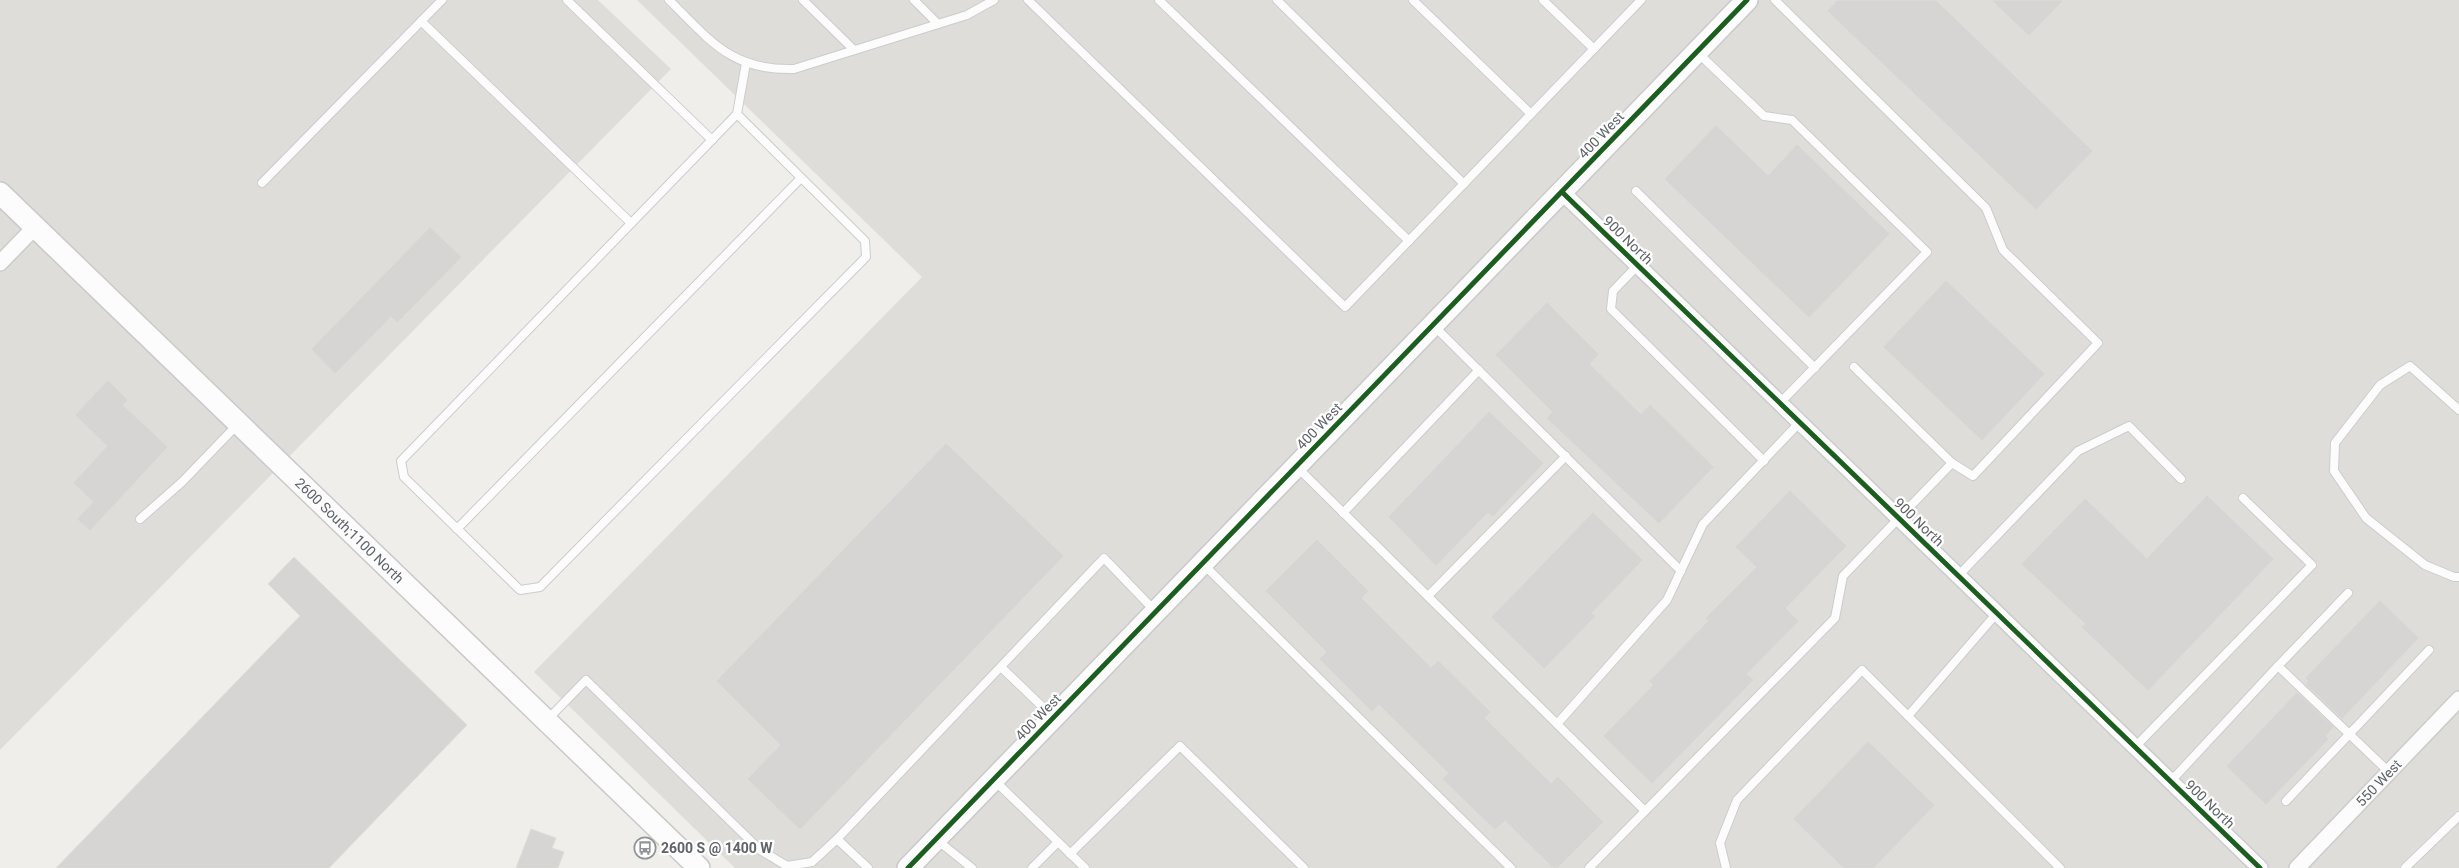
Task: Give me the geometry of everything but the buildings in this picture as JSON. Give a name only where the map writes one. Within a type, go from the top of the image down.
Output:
[{"type":"street","name":"400 West","points":[[908,868],[1747,0]]},
{"type":"street","name":"900 North","points":[[1562,192],[2260,868]]},
{"type":"street","name":"2600 South;1100 North","points":[[0,193],[699,868]]},
{"type":"street","points":[[0,263],[35,227]]},
{"type":"street","name":"550 West","points":[[2297,868],[2459,700]]},
{"type":"lane","points":[[262,183],[442,0]]},
{"type":"lane","points":[[567,0],[712,140]]},
{"type":"lane","points":[[669,0],[723,52],[746,63],[777,70],[794,69],[966,15],[994,0]]},
{"type":"lane","points":[[803,0],[854,50]]},
{"type":"lane","points":[[914,0],[938,24]]},
{"type":"lane","points":[[1028,0],[1345,307],[1641,0]]},
{"type":"lane","points":[[1159,0],[1409,241]]},
{"type":"lane","points":[[1277,0],[1464,184]]},
{"type":"lane","points":[[1414,0],[1531,114]]},
{"type":"lane","points":[[1542,0],[1594,49]]},
{"type":"lane","points":[[1775,0],[1986,208],[2003,250],[2098,343],[1973,476],[1952,463],[1854,367]]},
{"type":"lane","points":[[421,21],[631,223]]},
{"type":"lane","points":[[1697,52],[1764,116],[1792,120],[1927,252],[1780,403]]},
{"type":"lane","points":[[736,114],[865,241],[866,257],[540,587],[520,590],[404,478],[401,461],[736,114],[746,63]]},
{"type":"lane","points":[[457,529],[801,178]]},
{"type":"lane","points":[[1636,191],[1815,368]]},
{"type":"lane","points":[[1638,265],[1613,291],[1611,309],[1764,461]]},
{"type":"lane","points":[[1433,325],[1681,571]]},
{"type":"lane","points":[[2459,410],[2410,366],[2380,385],[2335,443],[2334,471],[2366,518],[2425,565],[2454,577],[2459,577]]},
{"type":"lane","points":[[1343,512],[1480,370]]},
{"type":"lane","points":[[1557,724],[1667,600],[1703,524],[1800,422]]},
{"type":"lane","points":[[140,519],[182,482],[239,424]]},
{"type":"lane","points":[[1958,576],[2078,451],[2129,426],[2181,479]]},
{"type":"lane","points":[[1428,596],[1566,456]]},
{"type":"lane","points":[[1589,868],[1835,618],[1843,576],[1952,463]]},
{"type":"lane","points":[[1296,466],[1645,811]]},
{"type":"lane","points":[[2135,746],[2312,565],[2243,498]]},
{"type":"lane","points":[[546,720],[586,680],[760,850],[787,866],[812,862],[837,839],[1104,558],[1156,612]]},
{"type":"lane","points":[[1202,564],[1511,868]]},
{"type":"lane","points":[[2170,781],[2348,593]]},
{"type":"lane","points":[[1908,716],[1997,613]]},
{"type":"lane","points":[[2286,801],[2429,650]]},
{"type":"lane","points":[[2278,666],[2389,772]]},
{"type":"lane","points":[[1000,667],[1053,718]]},
{"type":"lane","points":[[1726,868],[1720,843],[1737,800],[1862,670],[2060,868]]},
{"type":"lane","points":[[1070,854],[1180,746],[1304,868]]},
{"type":"lane","points":[[993,780],[1085,868]]},
{"type":"lane","points":[[2405,868],[2459,816]]},
{"type":"lane","points":[[837,839],[868,868]]},
{"type":"lane","points":[[936,839],[972,868]]},
{"type":"lane","points":[[1032,868],[1058,842]]},
{"type":"shaded area","points":[[0,0],[598,0],[671,69],[0,750]]},
{"type":"shaded area","points":[[637,0],[2459,0],[2459,868],[735,868],[534,672],[922,277]]},
{"type":"cycle path","points":[[908,868],[1747,0]]},
{"type":"cycle path","points":[[1562,192],[2260,868]]},
{"type":"place","name":"2600 S @ 1400 W","points":[[645,848]]}]
